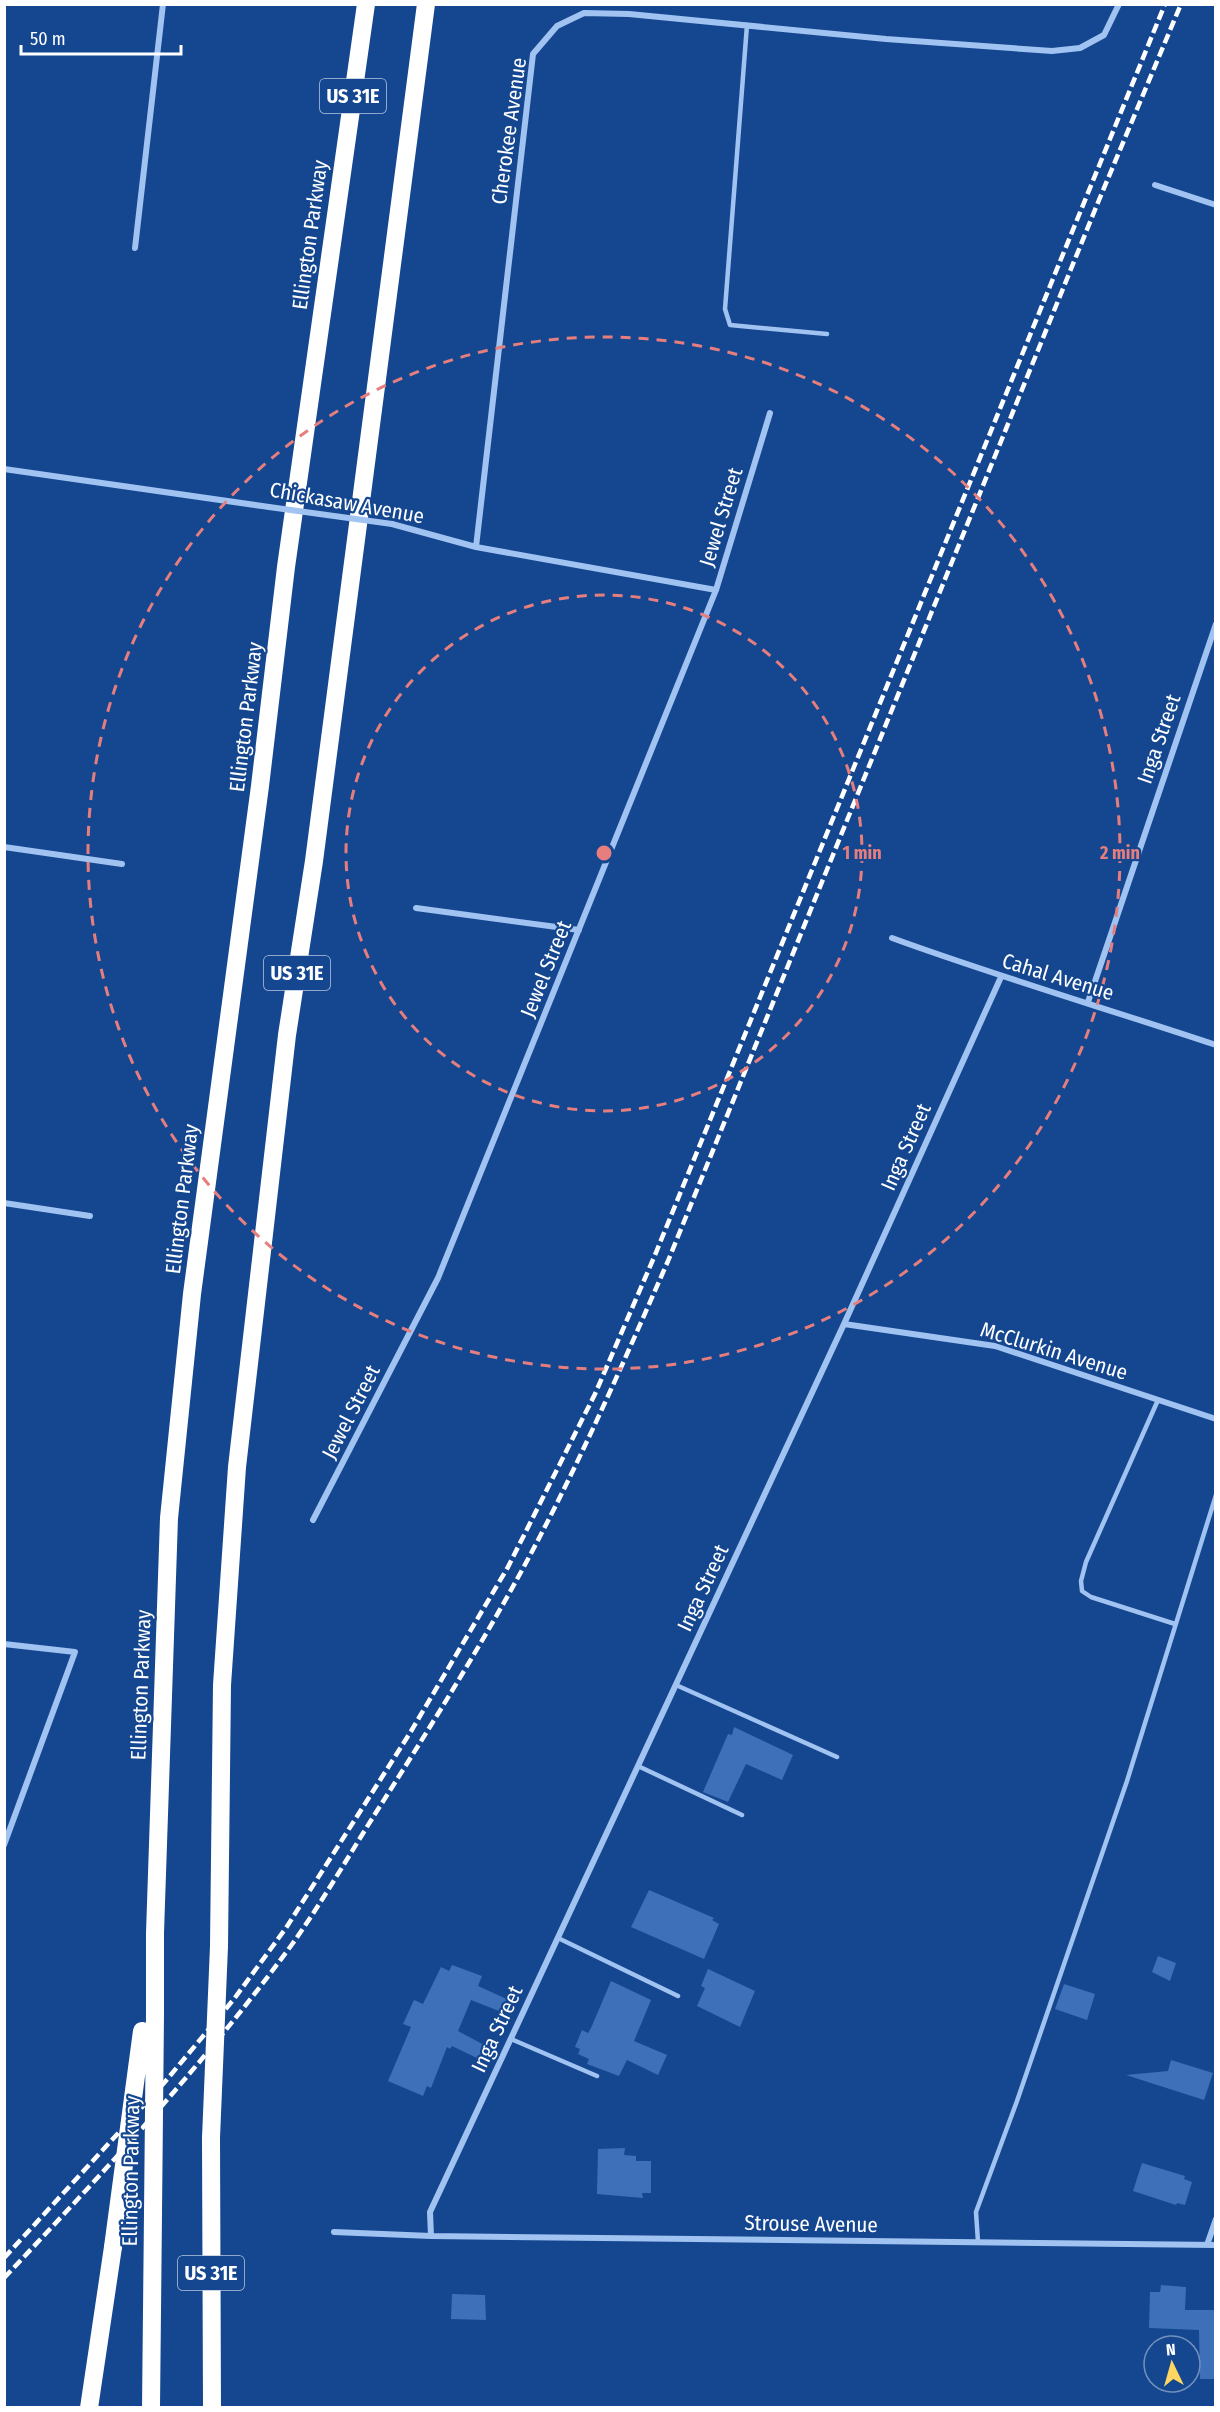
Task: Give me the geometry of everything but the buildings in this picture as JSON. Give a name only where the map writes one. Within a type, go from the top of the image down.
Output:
[{"type":"highway","name":"Ellington Parkway","points":[[151,2408],[155,1933],[169,1518],[192,1294],[260,786],[286,567],[366,4]]},
{"type":"highway","name":"US 31E","points":[[212,2408],[211,2138],[219,1946],[222,1685],[237,1467],[287,1035],[314,861],[426,4]]},
{"type":"highway","points":[[89,2408],[155,1933]]},
{"type":"street","points":[[135,248],[163,4]]},
{"type":"street","name":"Cherokee Avenue","points":[[476,547],[533,54],[557,26],[584,13],[629,14],[886,39],[1052,51],[1080,48],[1104,35],[1119,4]]},
{"type":"street","points":[[1155,185],[1215,206]]},
{"type":"street","name":"Jewel Street","points":[[313,1520],[438,1278],[716,590],[770,413]]},
{"type":"street","name":"Chickasaw Avenue","points":[[4,469],[392,524],[476,547],[716,590]]},
{"type":"street","name":"Inga Street","points":[[1088,1002],[1215,624]]},
{"type":"street","points":[[4,847],[122,864]]},
{"type":"street","points":[[416,908],[579,930]]},
{"type":"street","name":"Cahal Avenue","points":[[892,938],[1001,977],[1088,1002],[1215,1046]]},
{"type":"street","name":"Inga Street","points":[[431,2236],[430,2212],[844,1324],[1001,977]]},
{"type":"street","points":[[4,1203],[90,1216]]},
{"type":"street","name":"McClurkin Avenue","points":[[844,1324],[994,1346],[1215,1419]]},
{"type":"street","points":[[4,1644],[75,1652],[4,1845]]},
{"type":"street","points":[[1207,2245],[1215,2218]]},
{"type":"street","name":"Strouse Avenue","points":[[334,2232],[431,2236],[1215,2245]]},
{"type":"lane","points":[[583,4],[584,13]]},
{"type":"lane","points":[[747,26],[725,309],[730,325],[826,334]]},
{"type":"lane","points":[[1158,1400],[1086,1562],[1081,1581],[1082,1591],[1091,1597],[1175,1624]]},
{"type":"lane","points":[[978,2242],[976,2212],[1017,2101],[1119,1803],[1215,1495]]},
{"type":"lane","points":[[676,1685],[837,1757]]},
{"type":"lane","points":[[638,1766],[742,1815]]},
{"type":"lane","points":[[558,1938],[678,1996]]},
{"type":"lane","points":[[511,2039],[597,2076]]},
{"type":"railway","points":[[4,2258],[164,2083],[234,1999],[286,1928],[410,1733],[508,1567],[595,1394],[655,1255],[1165,4]]},
{"type":"railway","points":[[4,2278],[190,2073],[293,1943],[325,1896],[450,1694],[504,1603],[561,1496],[668,1261],[1099,200],[1181,4]]}]
